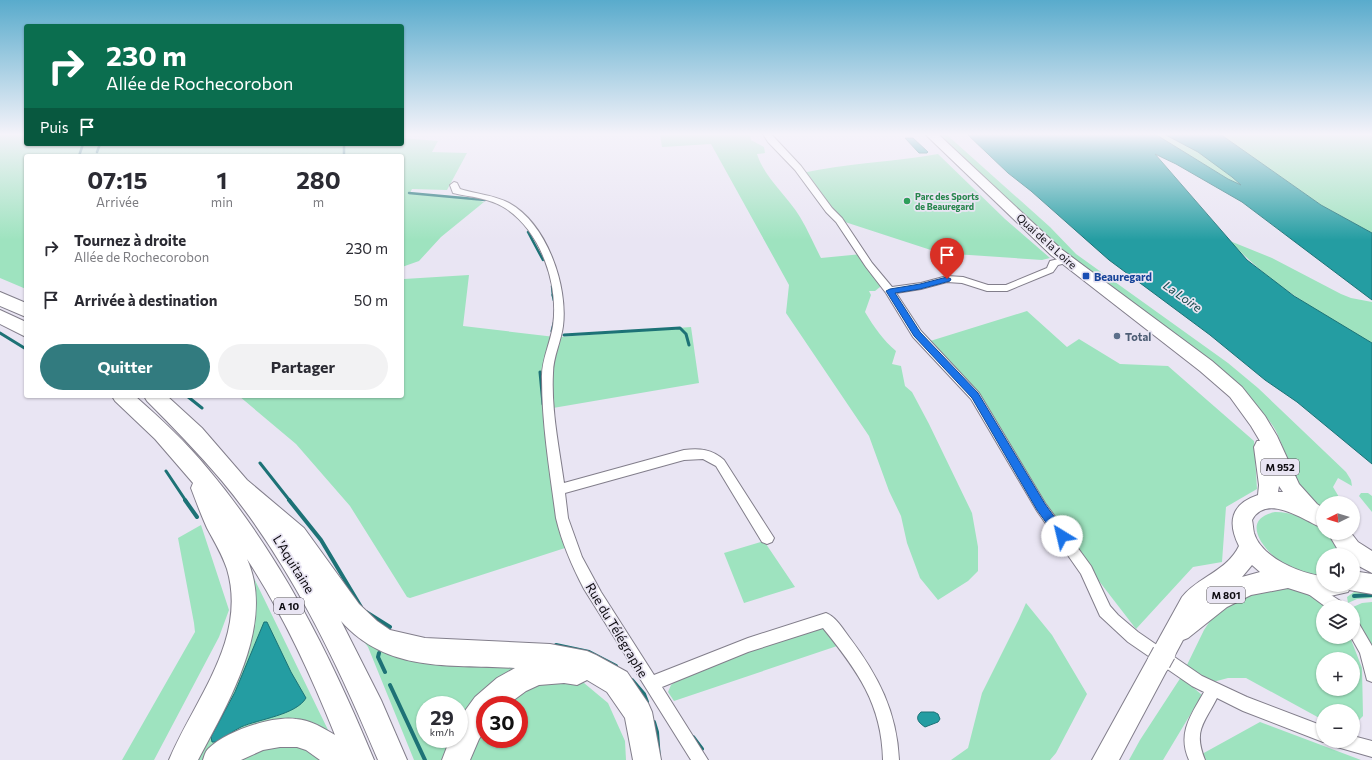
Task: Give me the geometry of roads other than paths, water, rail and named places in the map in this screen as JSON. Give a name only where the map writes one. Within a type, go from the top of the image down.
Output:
[{"type":"highway","points":[[0,298],[24,309]]},
{"type":"highway","points":[[0,316],[24,329]]},
{"type":"highway","name":"A 10","points":[[124,398],[165,436],[193,466],[239,526],[276,583],[313,650],[360,760]]},
{"type":"highway","name":"L'Aquitaine","points":[[156,398],[204,444],[241,487],[279,540],[317,600],[355,673],[393,760]]},
{"type":"highway","points":[[183,760],[220,686],[230,662],[241,628],[244,595],[242,577],[236,560],[216,522],[193,466]]},
{"type":"highway","points":[[241,487],[296,535],[350,613],[372,634],[387,642],[445,653],[556,656],[582,662],[605,673],[617,682],[627,694],[634,706],[644,733],[647,760]]},
{"type":"highway","points":[[496,696],[507,686],[529,675],[554,670],[579,672],[600,682],[611,690],[619,700],[631,724],[637,760]]},
{"type":"highway","points":[[456,760],[470,729],[476,720]]},
{"type":"highway","points":[[217,760],[233,748],[250,740],[265,735],[293,732],[310,735],[320,740],[338,760]]},
{"type":"main road","name":"Quai de la Loire","points":[[967,169],[1060,262],[1212,370],[1236,392],[1258,421]]},
{"type":"main road","name":"M 952","points":[[1258,421],[1268,468],[1268,500]]},
{"type":"main road","name":"M 952","points":[[1258,421],[1270,441],[1286,480],[1292,490],[1316,514]]},
{"type":"main road","points":[[1316,514],[1280,501],[1268,500],[1255,503],[1246,510],[1242,520],[1244,532],[1250,545],[1260,558],[1268,565],[1297,582],[1342,593],[1372,584]]},
{"type":"main road","name":"M 801","points":[[1105,760],[1194,600],[1207,589],[1237,569],[1244,560],[1250,545]]},
{"type":"main road","points":[[1360,558],[1372,563]]},
{"type":"main road","name":"M 801","points":[[1166,650],[1211,605],[1236,590],[1256,583],[1297,582]]},
{"type":"street","points":[[799,169],[829,210],[839,220],[869,265],[889,290],[917,334],[975,396],[1041,507],[1086,570],[1105,611],[1133,637],[1197,681],[1243,703],[1316,731]]},
{"type":"street","name":"Rue du Télégraphe","points":[[454,185],[456,191],[486,198],[506,205],[516,212],[531,226],[550,265],[556,284],[559,313],[558,327],[549,355],[547,379],[562,518],[566,536],[578,566],[700,760]]},
{"type":"street","points":[[889,290],[920,286],[947,279],[963,280],[987,288],[1007,288],[1050,270],[1060,262]]},
{"type":"street","points":[[559,489],[684,455],[696,453],[708,454],[720,463],[767,538]]},
{"type":"street","points":[[651,684],[748,645],[826,620],[853,654],[872,684],[883,707],[890,730],[891,760]]},
{"type":"street","points":[[1360,639],[1367,651],[1372,675]]},
{"type":"street","points":[[1197,760],[1191,747],[1192,731],[1214,689]]},
{"type":"street","points":[[1360,746],[1372,749]]},
{"type":"water","name":"La Loire","points":[[1004,169],[1168,169],[1247,260],[1294,296],[1372,343],[1372,464],[1297,402],[1265,380],[1210,335],[1109,260],[1031,191]]},
{"type":"water","name":"La Loire","points":[[1185,169],[1213,169],[1241,185],[1222,169],[1270,169],[1321,205],[1372,233],[1372,300],[1242,202]]},
{"type":"water","points":[[264,622],[267,622],[291,672],[306,698],[301,704],[286,713],[241,727],[217,742],[212,742],[211,737],[235,692]]},
{"type":"water","points":[[921,712],[934,712],[938,714],[940,719],[938,722],[925,727],[919,722],[918,716]]},
{"type":"waterway","points":[[409,193],[485,200]]},
{"type":"waterway","points":[[528,232],[543,260]]},
{"type":"waterway","points":[[552,286],[553,296]]},
{"type":"waterway","points":[[553,295],[554,300]]},
{"type":"waterway","points":[[552,331],[554,323]]},
{"type":"waterway","points":[[564,335],[680,328],[686,334],[689,345]]},
{"type":"waterway","points":[[0,333],[24,348]]},
{"type":"waterway","points":[[540,372],[543,404]]},
{"type":"waterway","points":[[190,398],[202,408]]},
{"type":"waterway","points":[[260,463],[290,501]]},
{"type":"waterway","points":[[166,471],[186,501]]},
{"type":"waterway","points":[[185,500],[197,517]]},
{"type":"waterway","points":[[289,500],[321,540],[361,607]]},
{"type":"waterway","points":[[1354,596],[1372,595]]},
{"type":"waterway","points":[[366,612],[390,627]]},
{"type":"waterway","points":[[556,645],[589,652],[616,666]]},
{"type":"waterway","points":[[379,653],[378,657],[385,672]]},
{"type":"waterway","points":[[632,680],[644,694],[647,702]]},
{"type":"waterway","points":[[390,685],[425,760]]},
{"type":"waterway","points":[[654,722],[657,732],[659,760]]},
{"type":"waterway","points":[[693,737],[702,749]]},
{"type":"place","name":"Parc des Sports de Beauregard","points":[[907,201]]},
{"type":"place","name":"Beauregard","points":[[1086,276]]},
{"type":"place","name":"Total","points":[[1117,336]]}]
